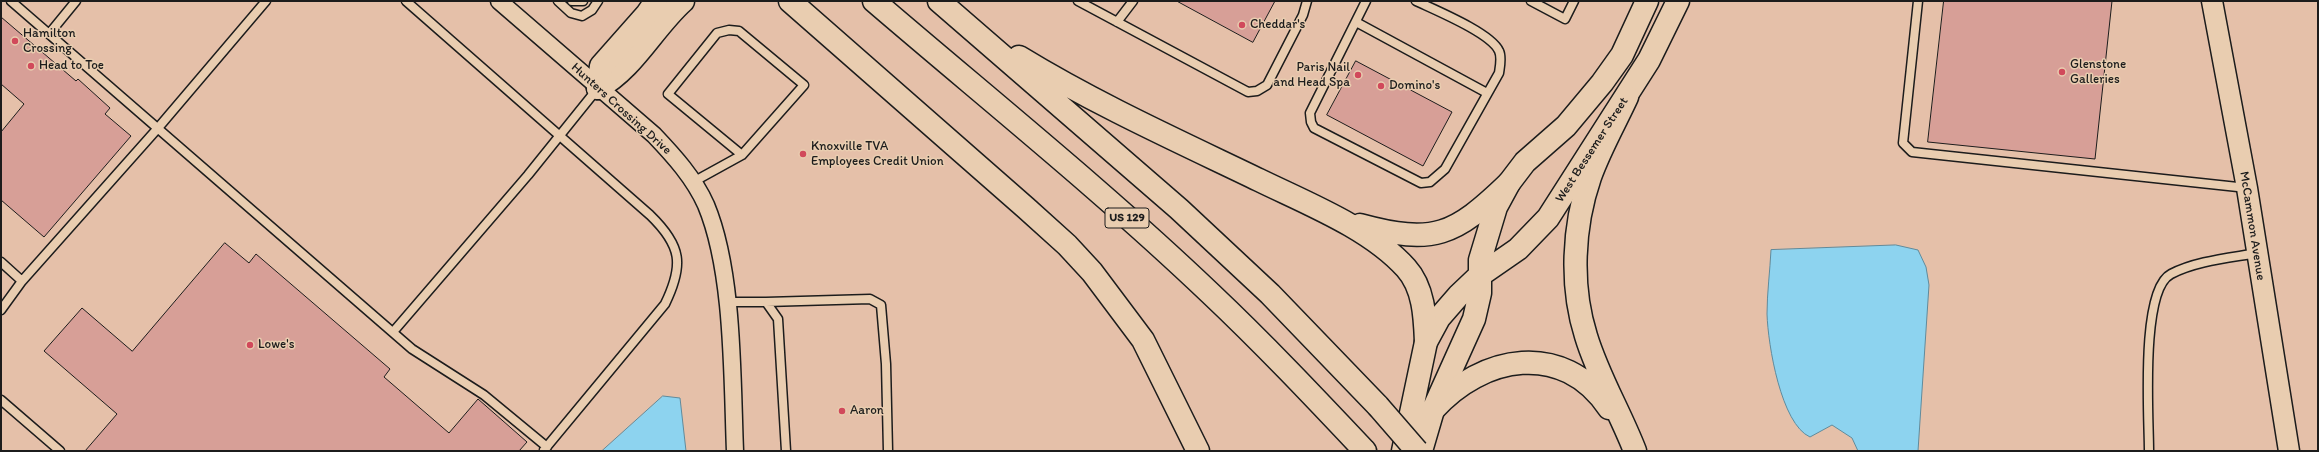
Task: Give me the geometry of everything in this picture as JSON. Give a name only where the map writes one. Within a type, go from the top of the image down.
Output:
[{"type":"main road","points":[[598,88],[601,66],[647,14],[656,1]]},
{"type":"main road","points":[[598,88],[614,79],[667,16],[684,1]]},
{"type":"main road","points":[[790,1],[1026,208],[1067,245],[1092,272],[1143,340],[1198,451]]},
{"type":"main road","name":"US 129","points":[[874,1],[1149,238],[1210,293],[1300,382],[1365,451]]},
{"type":"main road","name":"US 129","points":[[938,1],[1179,209],[1276,300],[1378,406],[1416,451]]},
{"type":"main road","points":[[1339,219],[1388,233],[1407,236],[1427,236],[1448,230],[1466,220],[1486,205],[1509,182],[1525,162],[1566,126],[1584,107],[1622,55],[1647,1]]},
{"type":"main road","name":"West Bessemer Street","points":[[1402,451],[1426,342],[1439,318],[1458,295],[1479,276],[1518,249],[1548,218],[1585,157],[1627,97],[1649,60],[1678,1]]},
{"type":"main road","points":[[967,26],[1092,99],[1339,219],[1390,252],[1407,269],[1417,286],[1422,303],[1426,342]]},
{"type":"main road","points":[[1627,97],[1596,163],[1583,201],[1578,233],[1576,282],[1579,307],[1586,336],[1633,446]]},
{"type":"main road","points":[[1421,451],[1433,410],[1474,319],[1480,293],[1480,260],[1488,229],[1496,207],[1509,182]]},
{"type":"main road","points":[[1433,410],[1455,388],[1484,371],[1513,364],[1536,362],[1556,366],[1584,380],[1602,397],[1633,446]]},
{"type":"street","name":"McCammon Avenue","points":[[2212,1],[2247,188],[2289,451]]},
{"type":"street","name":"Hunters Crossing Drive","points":[[505,3],[598,88],[654,135],[676,157],[706,205],[715,233],[726,302],[735,451]]},
{"type":"lane","points":[[11,1],[393,332],[431,362],[484,395],[545,449],[665,304],[674,285],[678,264],[675,248],[666,230],[406,1]]},
{"type":"lane","points":[[48,34],[76,1]]},
{"type":"lane","points":[[1,310],[22,281],[158,128],[266,1]]},
{"type":"lane","points":[[558,1],[571,13],[582,16],[592,10],[598,1]]},
{"type":"lane","points":[[572,1],[583,1]]},
{"type":"lane","points":[[1078,1],[1248,92],[1257,92],[1267,85],[1303,15],[1307,1]]},
{"type":"lane","points":[[1117,22],[1133,1]]},
{"type":"lane","points":[[1366,1],[1310,113],[1311,122],[1314,128],[1421,183],[1430,182],[1445,169],[1499,73],[1500,62],[1499,52],[1488,37],[1416,1]]},
{"type":"lane","points":[[1536,2],[1565,19],[1574,1]]},
{"type":"lane","points":[[1918,1],[1903,143],[1912,152],[2247,188]]},
{"type":"lane","points":[[1356,22],[1487,93]]},
{"type":"lane","points":[[693,182],[742,155],[804,85],[739,31],[729,30],[717,33],[668,94],[742,155]]},
{"type":"lane","points":[[393,332],[560,136],[598,88]]},
{"type":"lane","points":[[2149,451],[2149,328],[2154,298],[2162,282],[2170,274],[2184,269],[2257,253]]},
{"type":"lane","points":[[1,262],[22,281]]},
{"type":"lane","points":[[726,302],[870,299],[881,305],[886,364],[888,451]]},
{"type":"lane","points":[[766,302],[778,319],[786,451]]},
{"type":"lane","points":[[1,400],[60,451]]},
{"type":"water","points":[[1896,245],[1918,250],[1926,267],[1929,285],[1918,451],[1858,451],[1852,438],[1832,425],[1810,437],[1800,429],[1791,417],[1784,401],[1773,363],[1767,314],[1771,250]]},
{"type":"water","points":[[663,396],[680,398],[686,451],[602,451]]},
{"type":"building","name":"Cheddar's","points":[[1177,1],[1275,1],[1253,42]]},
{"type":"building","points":[[1944,1],[2112,1],[2095,159],[1928,142]]},
{"type":"building","points":[[1,17],[76,81],[78,79],[110,108],[105,114],[131,136],[44,237],[1,200],[1,132],[24,104],[1,84]]},
{"type":"building","points":[[1356,61],[1452,112],[1423,166],[1327,115]]},
{"type":"building","name":"Lowe's","points":[[225,243],[249,263],[256,254],[390,369],[384,377],[449,433],[478,399],[527,442],[519,451],[85,451],[117,414],[44,351],[82,308],[132,351]]},
{"type":"place","name":"Cheddar's","points":[[1242,25]]},
{"type":"place","name":"Hamilton Crossing","points":[[15,41]]},
{"type":"place","name":"Head to Toe","points":[[31,66]]},
{"type":"place","name":"Glenstone Galleries","points":[[2062,72]]},
{"type":"place","name":"Paris Nail and Head Spa","points":[[1358,75]]},
{"type":"place","name":"Domino's","points":[[1381,86]]},
{"type":"place","name":"Knoxville TVA Employees Credit Union","points":[[803,154]]},
{"type":"place","name":"Lowe's","points":[[250,345]]},
{"type":"place","name":"Aaron","points":[[842,411]]}]
